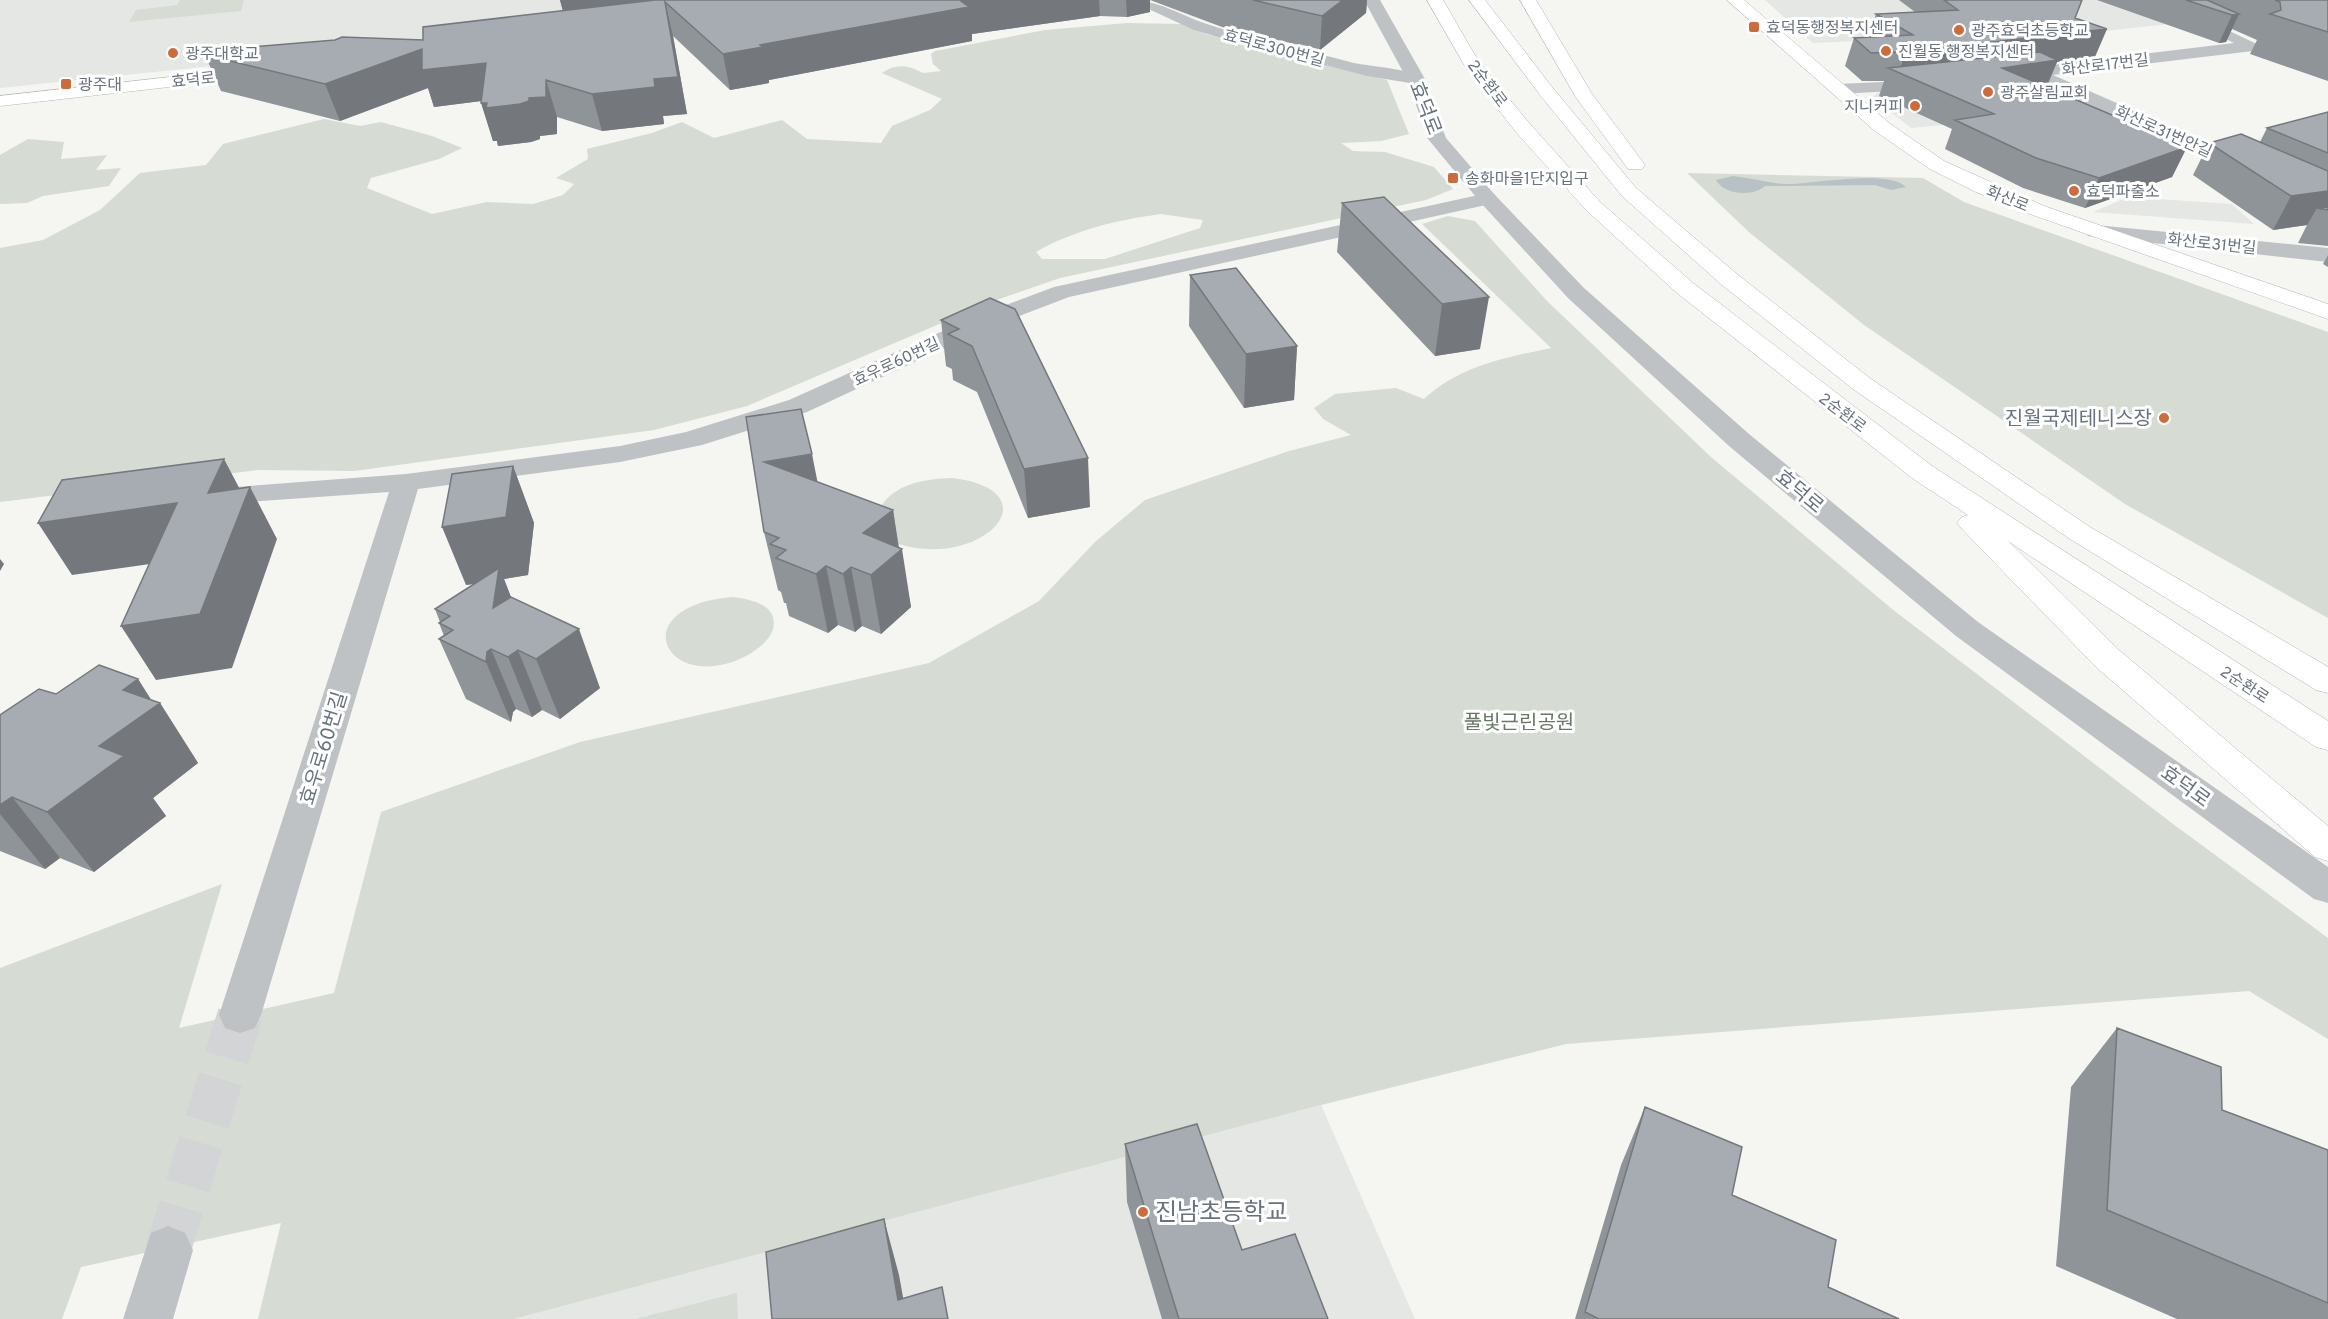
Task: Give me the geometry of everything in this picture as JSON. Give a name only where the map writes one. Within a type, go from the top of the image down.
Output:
[{"type":"main road","name":"2순환로","points":[[1435,0],[1472,64],[1523,128],[1593,206],[1685,288],[1922,472],[2328,738]]},
{"type":"main road","name":"2순환로","points":[[1477,0],[1546,91],[1629,192],[1730,280],[1862,384],[2080,533],[2328,682]]},
{"type":"main road","points":[[1528,0],[1584,96],[1652,186],[1730,280]]},
{"type":"main road","name":"화산로","points":[[1735,0],[1901,142],[1937,165],[2007,199],[2328,312]]},
{"type":"main road","points":[[1509,15],[1546,91]]},
{"type":"main road","name":"효덕로","points":[[0,101],[277,70]]},
{"type":"main road","points":[[1922,472],[2108,658],[2328,847]]},
{"type":"street","name":"효덕로300번길","points":[[1137,0],[1200,27],[1224,34],[1367,71],[1416,78]]},
{"type":"street","name":"효덕로","points":[[1372,0],[1416,78],[1437,138],[1488,199],[1576,293],[1739,440],[1958,621],[2328,888]]},
{"type":"street","name":"화산로17번길","points":[[1988,78],[2253,46],[2152,0]]},
{"type":"street","name":"화산로17번길","points":[[2177,13],[2211,12]]},
{"type":"street","name":"화산로31번안길","points":[[2033,72],[2328,204]]},
{"type":"street","points":[[1838,89],[1896,88],[1942,83]]},
{"type":"street","name":"효우로60번길","points":[[175,500],[262,490],[304,491],[406,482],[620,454],[692,440],[798,406],[981,322],[1062,292],[1488,199]]},
{"type":"street","name":"화산로31번길","points":[[2096,231],[2328,255]]},
{"type":"street","points":[[2160,237],[2282,237],[2313,232]]},
{"type":"street","name":"효우로60번길","points":[[240,1015],[406,482]]},
{"type":"street","points":[[148,1319],[168,1250]]},
{"type":"shaded area","name":"광주대학교","points":[[0,0],[785,0],[618,24],[0,88]]},
{"type":"shaded area","name":"광주효덕초등학교","points":[[1765,0],[2143,0],[2186,22],[1963,47],[1943,37],[1813,43]]},
{"type":"shaded area","points":[[1881,91],[1973,122],[1911,128],[1872,97]]},
{"type":"shaded area","points":[[1733,176],[1786,184],[1870,178],[1898,182],[1906,187],[1891,190],[1875,185],[1765,186],[1753,192],[1739,193],[1725,189],[1716,180]]},
{"type":"shaded area","points":[[2128,197],[2232,204],[2254,224],[2093,212]]},
{"type":"shaded area","name":"진남초등학교","points":[[1321,1105],[1415,1319],[514,1319]]},
{"type":"green space","points":[[180,0],[244,0],[241,11],[129,22],[136,10],[177,5]]},
{"type":"green space","points":[[1127,23],[1182,24],[1206,34],[1387,80],[1409,134],[1381,141],[1341,143],[1353,151],[1385,152],[1434,167],[1453,189],[1426,200],[1060,278],[991,302],[747,406],[654,430],[354,471],[259,470],[0,502],[0,248],[43,240],[100,210],[140,173],[206,165],[223,144],[324,119],[360,126],[381,122],[432,136],[462,148],[439,159],[371,178],[367,188],[432,214],[487,202],[533,204],[563,195],[574,184],[556,178],[588,159],[587,149],[652,133],[682,122],[714,138],[782,120],[807,139],[881,143],[892,126],[930,110],[942,99],[882,73],[897,66],[913,68],[923,73],[941,71],[933,64],[931,54],[935,51],[1045,30]],"holes":[[[1161,214],[1203,220],[1200,228],[1105,259],[1042,259],[1036,252],[1081,232],[1128,219]]]},
{"type":"green space","points":[[28,139],[64,142],[61,159],[107,155],[96,170],[121,168],[109,186],[43,196],[27,203],[0,204],[0,155]]},
{"type":"green space","name":"진월국제테니스장","points":[[1687,173],[1923,178],[1964,202],[2328,332],[2328,618],[2125,504],[1864,325],[1750,233]]},
{"type":"green space","name":"풀빛근린공원","points":[[1448,216],[1475,221],[1547,301],[1711,457],[1892,609],[2173,824],[2328,938],[2328,1039],[2249,991],[1566,1044],[1321,1105],[514,1319],[258,1319],[281,1223],[81,1267],[62,1319],[0,1319],[0,968],[222,884],[179,1028],[334,993],[381,812],[580,742],[929,663],[1039,601],[1095,542],[1145,500],[1289,451],[1351,435],[1323,419],[1314,408],[1335,394],[1396,388],[1424,399],[1452,379],[1468,371],[1500,360],[1551,348],[1422,224]]},
{"type":"green space","points":[[952,478],[983,486],[999,498],[1003,512],[995,526],[979,539],[955,547],[926,549],[895,543],[877,515],[889,497],[898,490],[918,482]]},
{"type":"green space","points":[[732,597],[754,601],[767,608],[772,614],[773,629],[760,647],[748,655],[719,665],[696,665],[678,658],[668,646],[666,631],[676,616],[697,604]]},
{"type":"green space","points":[[737,1293],[738,1319],[635,1319]]},
{"type":"building","points":[[655,0],[971,0],[961,1],[969,7],[760,45],[763,47],[723,54],[665,2],[678,77],[654,79],[655,87],[592,94],[546,80],[546,97],[529,98],[529,101],[520,104],[486,108],[487,103],[481,103],[486,63],[422,70],[422,49],[325,84],[205,55],[205,51],[335,40],[342,37],[423,40],[423,27]]},
{"type":"building","points":[[1253,0],[1343,0],[1322,16]]},
{"type":"building","points":[[1944,0],[2082,0],[2075,18],[2107,29],[1905,52],[1871,53],[1854,38],[1913,35],[1876,14],[1958,10]]},
{"type":"building","points":[[2186,0],[2207,0],[2239,14],[2232,15]]},
{"type":"building","points":[[2275,0],[2328,0],[2328,32],[2270,14],[2281,10],[2280,2]]},
{"type":"building","points":[[2040,52],[2057,60],[2002,68],[2187,147],[2099,178],[2036,158],[1955,120],[1994,114],[1888,68]]},
{"type":"building","points":[[2328,112],[2328,153],[2267,128]]},
{"type":"building","points":[[2241,134],[2328,171],[2328,191],[2291,196],[2209,143]]},
{"type":"building","points":[[1384,197],[1489,297],[1442,304],[1342,203]]},
{"type":"building","points":[[1236,268],[1297,346],[1246,354],[1190,275]]},
{"type":"building","points":[[990,298],[1015,309],[1088,458],[1024,469],[972,346],[948,334],[959,329],[941,320]]},
{"type":"building","points":[[801,409],[812,454],[764,462],[893,510],[863,533],[902,549],[871,575],[851,567],[843,574],[826,566],[816,574],[776,558],[786,550],[770,544],[779,538],[764,532],[746,417]]},
{"type":"building","points":[[224,459],[208,493],[250,487],[200,614],[121,626],[177,503],[38,523],[62,480]]},
{"type":"building","points":[[513,466],[506,517],[442,527],[452,474]]},
{"type":"building","points":[[499,568],[493,608],[511,597],[579,629],[536,659],[518,650],[508,657],[491,649],[487,652],[486,662],[439,639],[453,630],[439,623],[450,616],[435,609]]},
{"type":"building","points":[[99,665],[138,679],[123,690],[160,703],[99,746],[124,756],[47,812],[12,797],[0,805],[0,715],[39,689],[56,694]]},
{"type":"building","points":[[2117,1028],[2221,1067],[2222,1110],[2328,1150],[2328,1303],[2107,1210]]},
{"type":"building","points":[[1645,1107],[1742,1147],[1732,1195],[1836,1240],[1828,1287],[1899,1319],[1599,1319],[1585,1312]]},
{"type":"building","points":[[1197,1124],[1242,1250],[1295,1234],[1328,1319],[1179,1319],[1125,1144]]},
{"type":"building","points":[[884,1219],[898,1300],[942,1287],[948,1319],[772,1319],[766,1252]]},
{"type":"tunnel","points":[[168,1250],[240,1015]]},
{"type":"place","name":"효덕동행정복지센터","points":[[1754,27]]},
{"type":"place","name":"광주효덕초등학교","points":[[1959,30]]},
{"type":"place","name":"진월동 행정복지센터","points":[[1886,51]]},
{"type":"place","name":"광주대학교","points":[[173,53]]},
{"type":"place","name":"광주대","points":[[66,84]]},
{"type":"place","name":"광주살림교회","points":[[1988,92]]},
{"type":"place","name":"지니커피","points":[[1915,106]]},
{"type":"place","name":"송화마을1단지입구","points":[[1453,178]]},
{"type":"place","name":"효덕파출소","points":[[2074,191]]},
{"type":"place","name":"진월국제테니스장","points":[[2164,418]]},
{"type":"place","name":"진남초등학교","points":[[1143,1212]]}]
